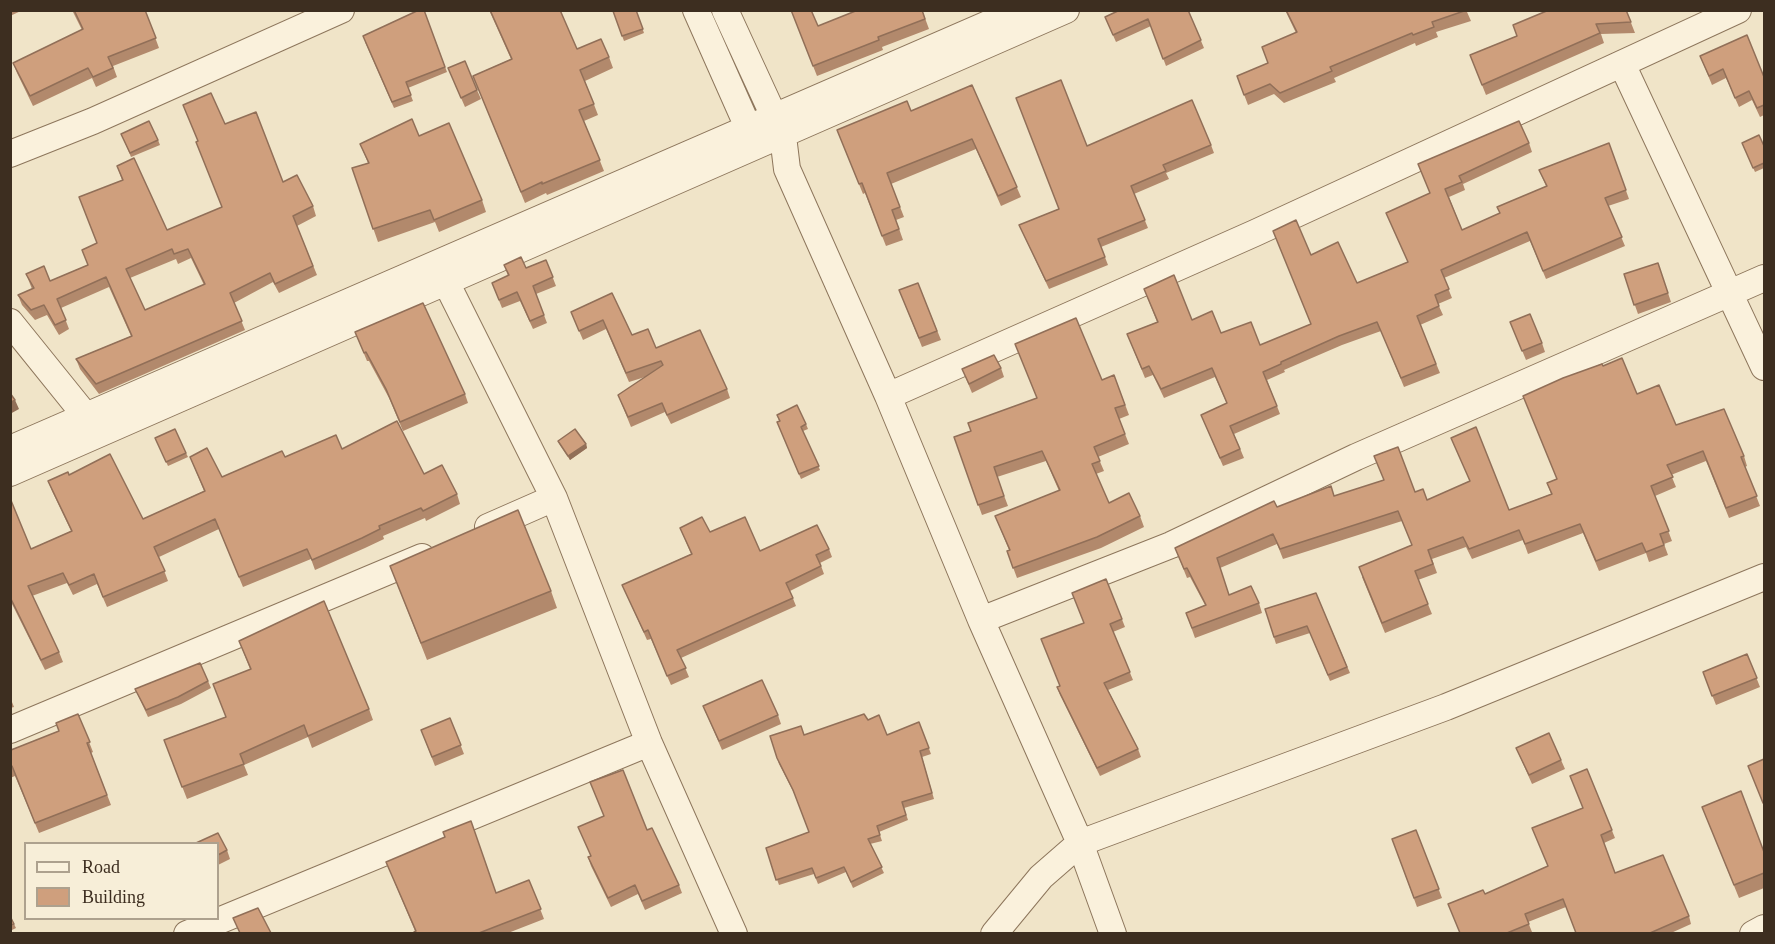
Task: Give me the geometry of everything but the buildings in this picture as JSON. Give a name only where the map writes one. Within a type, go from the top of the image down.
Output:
[{"type":"street","points":[[10,154],[93,121],[341,10]]},
{"type":"street","points":[[696,10],[752,138],[787,169]]},
{"type":"street","points":[[725,10],[778,127],[787,169],[888,396],[981,620],[1080,843],[1113,933]]},
{"type":"street","points":[[778,127],[1020,10]]},
{"type":"street","points":[[10,449],[85,415],[1066,10]]},
{"type":"street","points":[[888,396],[1255,232],[1738,10]]},
{"type":"street","points":[[1622,64],[1764,367]]},
{"type":"street","points":[[10,473],[446,282],[752,138]]},
{"type":"street","points":[[981,620],[1171,544],[1356,457],[1764,278]]},
{"type":"street","points":[[446,282],[554,498],[649,743],[734,933]]},
{"type":"street","points":[[10,322],[85,415]]},
{"type":"street","points":[[472,535],[554,498]]},
{"type":"street","points":[[10,730],[441,549]]},
{"type":"street","points":[[994,933],[1041,877],[1080,843],[1446,707],[1764,577]]},
{"type":"street","points":[[219,919],[649,743]]},
{"type":"street","points":[[186,933],[218,920]]},
{"type":"street","points":[[1753,933],[1764,928]]}]
